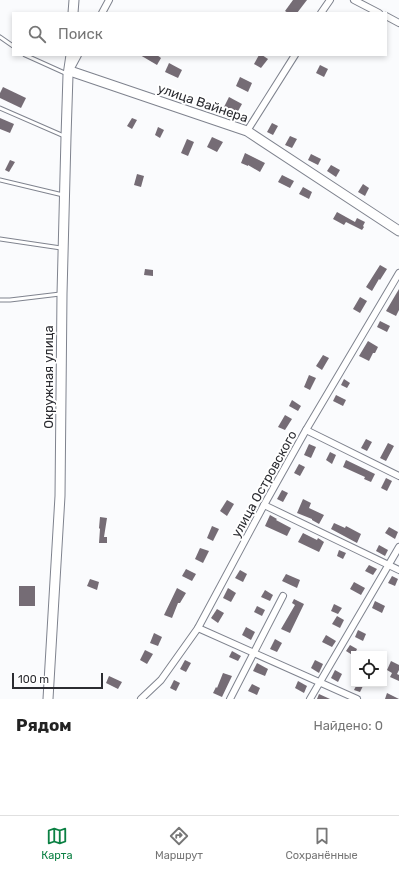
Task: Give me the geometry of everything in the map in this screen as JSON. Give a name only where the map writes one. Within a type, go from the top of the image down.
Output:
[{"type":"street","points":[[73,12],[74,0]]},
{"type":"street","points":[[103,12],[109,0]]},
{"type":"street","points":[[322,12],[330,0]]},
{"type":"street","points":[[354,0],[377,12]]},
{"type":"street","points":[[387,17],[399,23]]},
{"type":"street","name":"Окружная улица","points":[[48,699],[60,496],[64,195],[70,56]]},
{"type":"street","points":[[69,73],[78,56]]},
{"type":"street","points":[[247,131],[294,56]]},
{"type":"street","name":"улица Вайнера","points":[[69,73],[247,131],[399,231]]},
{"type":"street","name":"улица Островского","points":[[141,699],[161,680],[198,628],[306,430],[399,273]]},
{"type":"street","points":[[306,430],[399,476]]},
{"type":"street","points":[[264,505],[399,570]]},
{"type":"street","points":[[310,699],[399,547]]},
{"type":"street","points":[[230,699],[283,596]]},
{"type":"street","points":[[198,628],[357,699]]},
{"type":"lane","points":[[0,37],[12,45]]},
{"type":"lane","points":[[27,56],[69,73]]},
{"type":"lane","points":[[0,108],[66,137]]},
{"type":"lane","points":[[0,180],[64,195]]},
{"type":"lane","points":[[0,239],[63,248]]},
{"type":"lane","points":[[0,300],[62,294]]},
{"type":"building","points":[[293,0],[307,0],[298,12],[285,11]]},
{"type":"building","points":[[142,56],[158,56],[161,58],[157,65]]},
{"type":"building","points":[[258,56],[264,56],[268,59],[261,68],[254,64]]},
{"type":"building","points":[[169,63],[182,70],[178,78],[165,72]]},
{"type":"building","points":[[320,65],[328,69],[324,77],[316,73]]},
{"type":"building","points":[[240,77],[252,83],[248,92],[236,86]]},
{"type":"building","points":[[3,87],[26,98],[21,108],[0,98],[0,93]]},
{"type":"building","points":[[229,97],[242,104],[237,113],[224,107]]},
{"type":"building","points":[[0,118],[14,124],[10,133],[0,129]]},
{"type":"building","points":[[132,118],[137,120],[132,129],[127,126]]},
{"type":"building","points":[[272,123],[278,126],[273,135],[267,132]]},
{"type":"building","points":[[158,127],[164,130],[160,138],[155,135]]},
{"type":"building","points":[[290,136],[297,139],[292,148],[285,145]]},
{"type":"building","points":[[212,137],[223,142],[217,152],[207,147]]},
{"type":"building","points":[[187,139],[194,142],[188,156],[181,153]]},
{"type":"building","points":[[245,153],[265,163],[260,172],[241,163]]},
{"type":"building","points":[[311,154],[321,159],[318,165],[308,160]]},
{"type":"building","points":[[10,160],[15,162],[9,172],[5,170]]},
{"type":"building","points":[[331,165],[340,170],[336,177],[327,171]]},
{"type":"building","points":[[137,174],[144,176],[141,187],[134,185]]},
{"type":"building","points":[[282,175],[294,181],[290,188],[278,182]]},
{"type":"building","points":[[363,184],[369,188],[365,196],[358,192]]},
{"type":"building","points":[[303,187],[312,192],[309,199],[299,194]]},
{"type":"building","points":[[337,212],[355,222],[357,218],[365,222],[364,227],[362,230],[346,222],[344,225],[333,219]]},
{"type":"building","points":[[380,265],[387,269],[372,291],[366,287]]},
{"type":"building","points":[[145,269],[153,270],[153,276],[144,275]]},
{"type":"building","points":[[399,289],[399,310],[396,316],[386,311]]},
{"type":"building","points":[[360,297],[367,301],[360,313],[353,309]]},
{"type":"building","points":[[380,321],[390,326],[387,332],[377,327]]},
{"type":"building","points":[[368,341],[378,347],[369,361],[359,356]]},
{"type":"building","points":[[323,355],[329,358],[322,370],[316,366]]},
{"type":"building","points":[[309,375],[316,378],[310,390],[304,387]]},
{"type":"building","points":[[344,379],[350,383],[347,388],[341,385]]},
{"type":"building","points":[[336,395],[346,400],[343,406],[333,401]]},
{"type":"building","points":[[292,400],[301,406],[298,411],[289,406]]},
{"type":"building","points":[[285,415],[292,419],[285,430],[278,427]]},
{"type":"building","points":[[366,439],[372,442],[367,451],[361,448]]},
{"type":"building","points":[[388,443],[394,446],[386,461],[380,458]]},
{"type":"building","points":[[309,444],[316,447],[311,458],[304,455]]},
{"type":"building","points":[[330,452],[336,455],[332,464],[326,460]]},
{"type":"building","points":[[346,460],[375,474],[371,482],[364,479],[365,477],[343,467]]},
{"type":"building","points":[[299,464],[305,467],[300,476],[294,473]]},
{"type":"building","points":[[386,478],[392,481],[387,491],[381,488]]},
{"type":"building","points":[[282,490],[288,493],[283,502],[277,499]]},
{"type":"building","points":[[303,499],[311,503],[309,508],[324,515],[319,524],[312,519],[297,513]]},
{"type":"building","points":[[227,500],[234,504],[227,516],[220,511]]},
{"type":"building","points":[[270,515],[291,528],[287,536],[265,526]]},
{"type":"building","points":[[100,517],[107,518],[104,537],[107,537],[107,543],[99,543]]},
{"type":"building","points":[[334,523],[345,528],[346,526],[361,534],[357,543],[331,529]]},
{"type":"building","points":[[212,526],[219,529],[213,541],[207,538]]},
{"type":"building","points":[[389,527],[398,532],[395,539],[385,533]]},
{"type":"building","points":[[303,533],[317,540],[318,538],[324,542],[319,552],[298,542]]},
{"type":"building","points":[[379,545],[388,550],[385,556],[376,551]]},
{"type":"building","points":[[200,548],[209,551],[203,563],[195,559]]},
{"type":"building","points":[[339,550],[346,553],[343,559],[337,556]]},
{"type":"building","points":[[369,565],[377,569],[373,575],[365,571]]},
{"type":"building","points":[[186,569],[196,574],[192,581],[182,576]]},
{"type":"building","points":[[240,570],[247,574],[243,582],[235,578]]},
{"type":"building","points":[[286,574],[300,580],[297,588],[282,581]]},
{"type":"building","points":[[392,576],[398,579],[395,586],[388,583]]},
{"type":"building","points":[[90,579],[99,582],[97,590],[87,586]]},
{"type":"building","points":[[354,582],[365,588],[361,595],[350,589]]},
{"type":"building","points":[[19,586],[35,586],[35,606],[19,606]]},
{"type":"building","points":[[177,588],[186,593],[180,603],[178,603],[172,618],[164,615]]},
{"type":"building","points":[[228,588],[236,593],[231,602],[223,598]]},
{"type":"building","points":[[265,590],[273,595],[270,601],[261,597]]},
{"type":"building","points":[[294,599],[304,604],[290,633],[281,629],[295,605],[292,603]]},
{"type":"building","points":[[375,601],[385,606],[382,613],[372,608]]},
{"type":"building","points":[[334,604],[342,608],[338,614],[331,611]]},
{"type":"building","points":[[257,606],[265,610],[262,616],[254,612]]},
{"type":"building","points":[[217,609],[224,613],[218,623],[211,618]]},
{"type":"building","points":[[337,616],[344,620],[340,628],[332,624]]},
{"type":"building","points":[[246,627],[255,632],[251,640],[242,635]]},
{"type":"building","points":[[358,630],[366,634],[363,641],[355,637]]},
{"type":"building","points":[[154,633],[162,637],[158,646],[150,643]]},
{"type":"building","points":[[326,635],[336,641],[332,647],[322,642]]},
{"type":"building","points":[[275,639],[282,643],[277,652],[270,649]]},
{"type":"building","points":[[350,645],[357,649],[356,651],[351,651],[351,654],[346,651]]},
{"type":"building","points":[[145,650],[153,654],[147,664],[140,660]]},
{"type":"building","points":[[232,651],[241,656],[238,661],[229,657]]},
{"type":"building","points":[[185,660],[191,663],[186,672],[180,669]]},
{"type":"building","points":[[315,660],[323,664],[319,673],[311,668]]},
{"type":"building","points":[[391,661],[399,665],[397,674],[399,675],[399,681],[390,677],[392,673],[387,670]]},
{"type":"building","points":[[257,663],[268,669],[265,676],[253,671]]},
{"type":"building","points":[[335,670],[342,674],[338,682],[331,678]]},
{"type":"building","points":[[223,673],[232,676],[222,697],[213,693],[216,687],[217,688]]},
{"type":"building","points":[[109,676],[122,682],[118,689],[106,683]]},
{"type":"building","points":[[174,680],[180,683],[176,691],[170,688]]},
{"type":"building","points":[[298,681],[307,686],[304,693],[295,688]]},
{"type":"building","points":[[252,684],[260,688],[257,695],[248,691]]},
{"type":"building","points":[[356,687],[362,687],[360,692],[354,690]]},
{"type":"building","points":[[387,693],[399,699],[385,699]]},
{"type":"building","points":[[319,694],[330,699],[317,699]]}]
